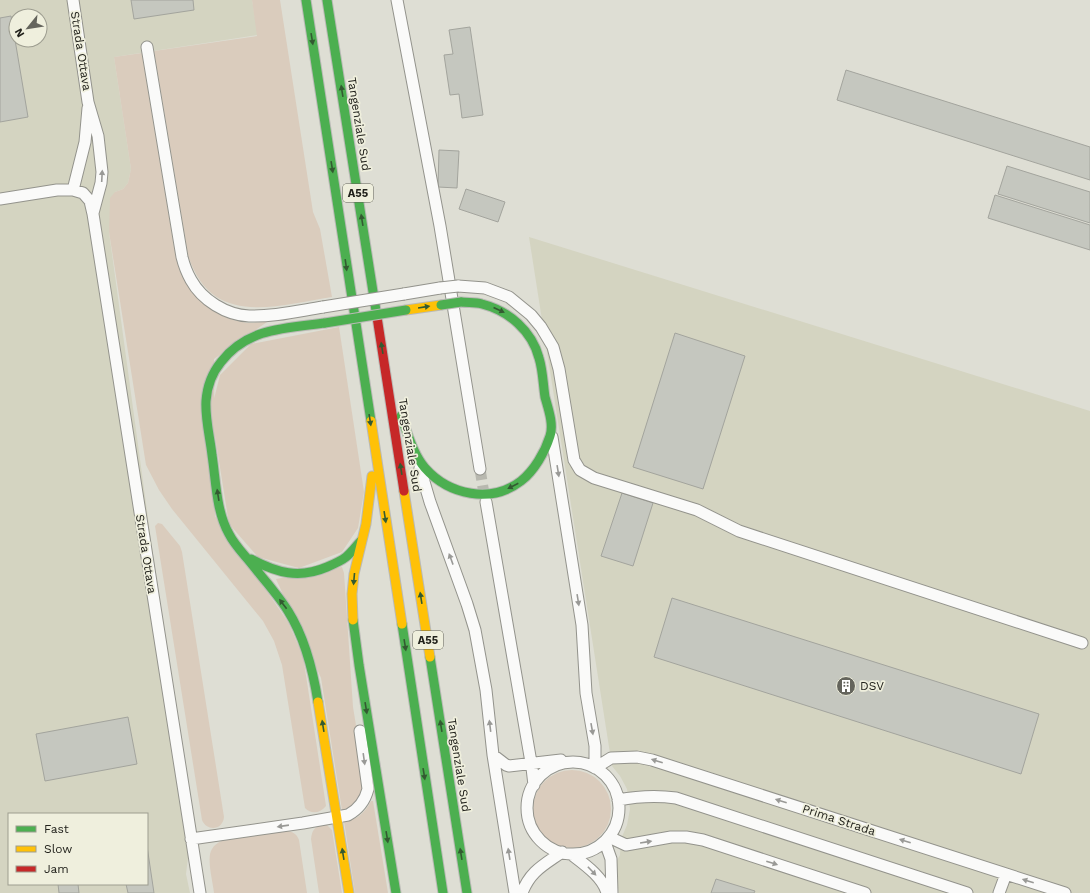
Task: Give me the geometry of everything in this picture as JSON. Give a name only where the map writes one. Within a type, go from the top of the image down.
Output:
[{"type":"highway","name":"A55","points":[[306,0],[443,893]]},
{"type":"highway","name":"Tangenziale Sud","points":[[327,0],[467,893]]},
{"type":"highway","points":[[349,893],[311,661],[297,626],[286,609],[227,532],[221,516],[206,410],[209,384],[214,373],[227,354],[236,346],[259,334],[461,302],[484,304],[494,308],[512,318],[528,334],[535,346],[539,359],[552,433],[530,473],[519,482],[497,493],[487,495],[465,494],[450,489],[436,480],[425,468],[416,454],[388,387]]},
{"type":"highway","points":[[375,450],[366,524],[354,574],[352,594],[353,616],[359,665],[396,893]]},
{"type":"highway","points":[[246,557],[264,567],[284,574],[298,575],[323,569],[346,557],[361,541]]},
{"type":"street","name":"Strada Ottava","points":[[73,0],[88,102],[98,136],[102,172],[101,183],[93,214]]},
{"type":"street","points":[[397,0],[440,226],[480,469]]},
{"type":"street","points":[[146,47],[182,257],[191,281],[206,298],[217,306],[233,313],[247,316],[265,316],[458,286],[485,288],[509,297],[541,327],[553,347],[559,369],[574,460],[580,470],[594,478],[697,510],[739,532],[1082,643]]},
{"type":"street","name":"Strada Ottava","points":[[88,102],[85,142],[78,191],[90,201],[93,214],[200,893]]},
{"type":"street","points":[[0,199],[57,190],[78,191]]},
{"type":"street","points":[[522,893],[526,883],[532,875],[544,865],[566,853],[583,853],[595,849],[607,839],[618,820],[619,810],[615,790],[610,781],[595,763],[595,746],[586,693],[582,624],[552,433]]},
{"type":"street","points":[[416,454],[430,502],[475,630],[486,690],[493,755],[514,893]]},
{"type":"street","points":[[486,502],[534,785]]},
{"type":"street","points":[[192,839],[303,823],[348,815],[354,812],[363,802],[368,789],[356,708],[359,665]]},
{"type":"street","points":[[493,755],[506,766],[559,760],[568,760],[583,764]]},
{"type":"street","name":"Prima Strada","points":[[559,760],[595,763],[611,758],[638,757],[652,760],[1066,893]]},
{"type":"street","points":[[595,763],[583,764],[575,762],[559,765],[544,772],[534,785],[529,798],[528,812],[531,826],[538,838],[549,847],[566,853],[591,870],[606,887],[607,893]]},
{"type":"street","points":[[618,800],[658,796],[676,798],[967,893]]},
{"type":"street","points":[[607,839],[626,845],[672,837],[703,840],[865,893]]},
{"type":"street","points":[[607,839],[611,859],[612,893]]},
{"type":"street","points":[[999,893],[1006,874]]},
{"type":"shaded area","points":[[0,0],[252,0],[258,35],[114,57],[131,169],[128,183],[123,189],[115,192],[109,232],[191,833],[186,874],[190,893],[0,893]]},
{"type":"shaded area","points":[[252,0],[280,0],[313,212],[320,229],[332,297],[267,307],[247,307],[229,303],[212,294],[198,278],[188,255],[154,51],[257,36]]},
{"type":"shaded area","points":[[142,53],[174,247],[177,263],[182,275],[194,294],[211,309],[221,315],[245,323],[267,322],[214,359],[215,516],[288,622],[303,656],[326,806],[316,812],[310,812],[305,808],[282,665],[274,641],[263,621],[172,509],[159,490],[146,465],[109,232],[110,198],[115,192],[123,189],[128,183],[131,169],[114,57]]},
{"type":"shaded area","points":[[529,237],[1090,411],[1090,893],[619,893],[614,866],[620,855],[621,839],[627,825],[630,809],[627,789],[620,776],[612,766]]},
{"type":"shaded area","points":[[339,327],[364,492],[358,528],[342,552],[299,568],[258,557],[229,524],[211,411],[220,375],[251,344]]},
{"type":"shaded area","points":[[158,523],[162,524],[180,546],[182,552],[224,817],[221,825],[214,828],[204,824],[202,820],[155,526]]},
{"type":"shaded area","points":[[342,567],[344,573],[353,707],[365,780],[363,791],[358,800],[352,806],[342,810],[321,678],[276,579]]},
{"type":"shaded area","points":[[572,770],[587,773],[599,782],[608,794],[611,809],[608,824],[599,836],[587,845],[572,848],[557,845],[545,836],[536,824],[533,809],[536,794],[545,782],[557,773]]},
{"type":"shaded area","points":[[371,801],[373,801],[388,893],[355,893],[344,821],[353,819],[360,815]]},
{"type":"shaded area","points":[[322,825],[327,825],[332,830],[342,893],[319,893],[311,839],[314,830]]},
{"type":"shaded area","points":[[286,831],[294,833],[299,840],[307,893],[214,893],[210,870],[210,853],[215,845],[221,841]]},
{"type":"building","points":[[131,0],[193,0],[194,10],[134,19]]},
{"type":"building","points":[[8,17],[8,48],[16,48],[28,117],[0,122],[0,18]]},
{"type":"building","points":[[470,27],[483,115],[462,118],[459,94],[450,95],[444,55],[453,54],[449,30]]},
{"type":"building","points":[[846,70],[1090,147],[1090,180],[837,100]]},
{"type":"building","points":[[439,150],[459,151],[457,188],[438,187]]},
{"type":"building","points":[[1007,166],[1090,192],[1090,223],[998,194]]},
{"type":"building","points":[[466,189],[505,202],[498,222],[459,209]]},
{"type":"building","points":[[995,195],[1090,225],[1090,250],[988,218]]},
{"type":"building","points":[[675,333],[745,356],[703,489],[633,467]]},
{"type":"building","points":[[622,493],[653,503],[633,566],[601,556]]},
{"type":"building","name":"DSV","points":[[672,598],[1039,714],[1021,774],[654,657]]},
{"type":"building","points":[[128,717],[137,764],[45,781],[36,734]]},
{"type":"building","points":[[148,853],[154,893],[128,893],[126,885],[148,885]]},
{"type":"building","points":[[716,879],[755,891],[754,893],[711,893]]},
{"type":"building","points":[[58,885],[78,885],[79,893],[59,893]]},
{"type":"tunnel","points":[[480,469],[485,500]]},
{"type":"traffic: fast","points":[[306,0],[371,421]]},
{"type":"traffic: fast","points":[[327,0],[377,317]]},
{"type":"traffic: fast","points":[[401,416],[414,450],[425,468],[446,485],[458,490],[484,494],[509,488],[526,477],[535,467],[542,455],[550,436],[551,421],[536,348],[525,331],[510,317],[492,307],[477,303],[461,302]]},
{"type":"traffic: fast","points":[[441,305],[461,302]]},
{"type":"traffic: fast","points":[[325,323],[406,310]]},
{"type":"traffic: fast","points":[[318,702],[308,655],[294,621],[286,607],[234,543],[221,516],[207,421],[206,401],[210,380],[218,366],[231,351],[243,342],[268,332],[296,326],[325,323]]},
{"type":"traffic: fast","points":[[251,559],[279,571],[288,573],[307,573],[317,571],[342,560],[361,541]]},
{"type":"traffic: fast","points":[[353,620],[396,893]]},
{"type":"traffic: fast","points":[[402,624],[443,893]]},
{"type":"traffic: fast","points":[[430,657],[467,893]]},
{"type":"traffic: slow","points":[[406,310],[441,305]]},
{"type":"traffic: slow","points":[[371,421],[402,624]]},
{"type":"traffic: slow","points":[[353,620],[352,594],[354,574],[366,524],[372,476]]},
{"type":"traffic: slow","points":[[404,491],[430,657]]},
{"type":"traffic: slow","points":[[318,702],[349,893]]},
{"type":"traffic: jam","points":[[377,317],[404,491]]},
{"type":"place","name":"DSV","points":[[846,686]]}]
